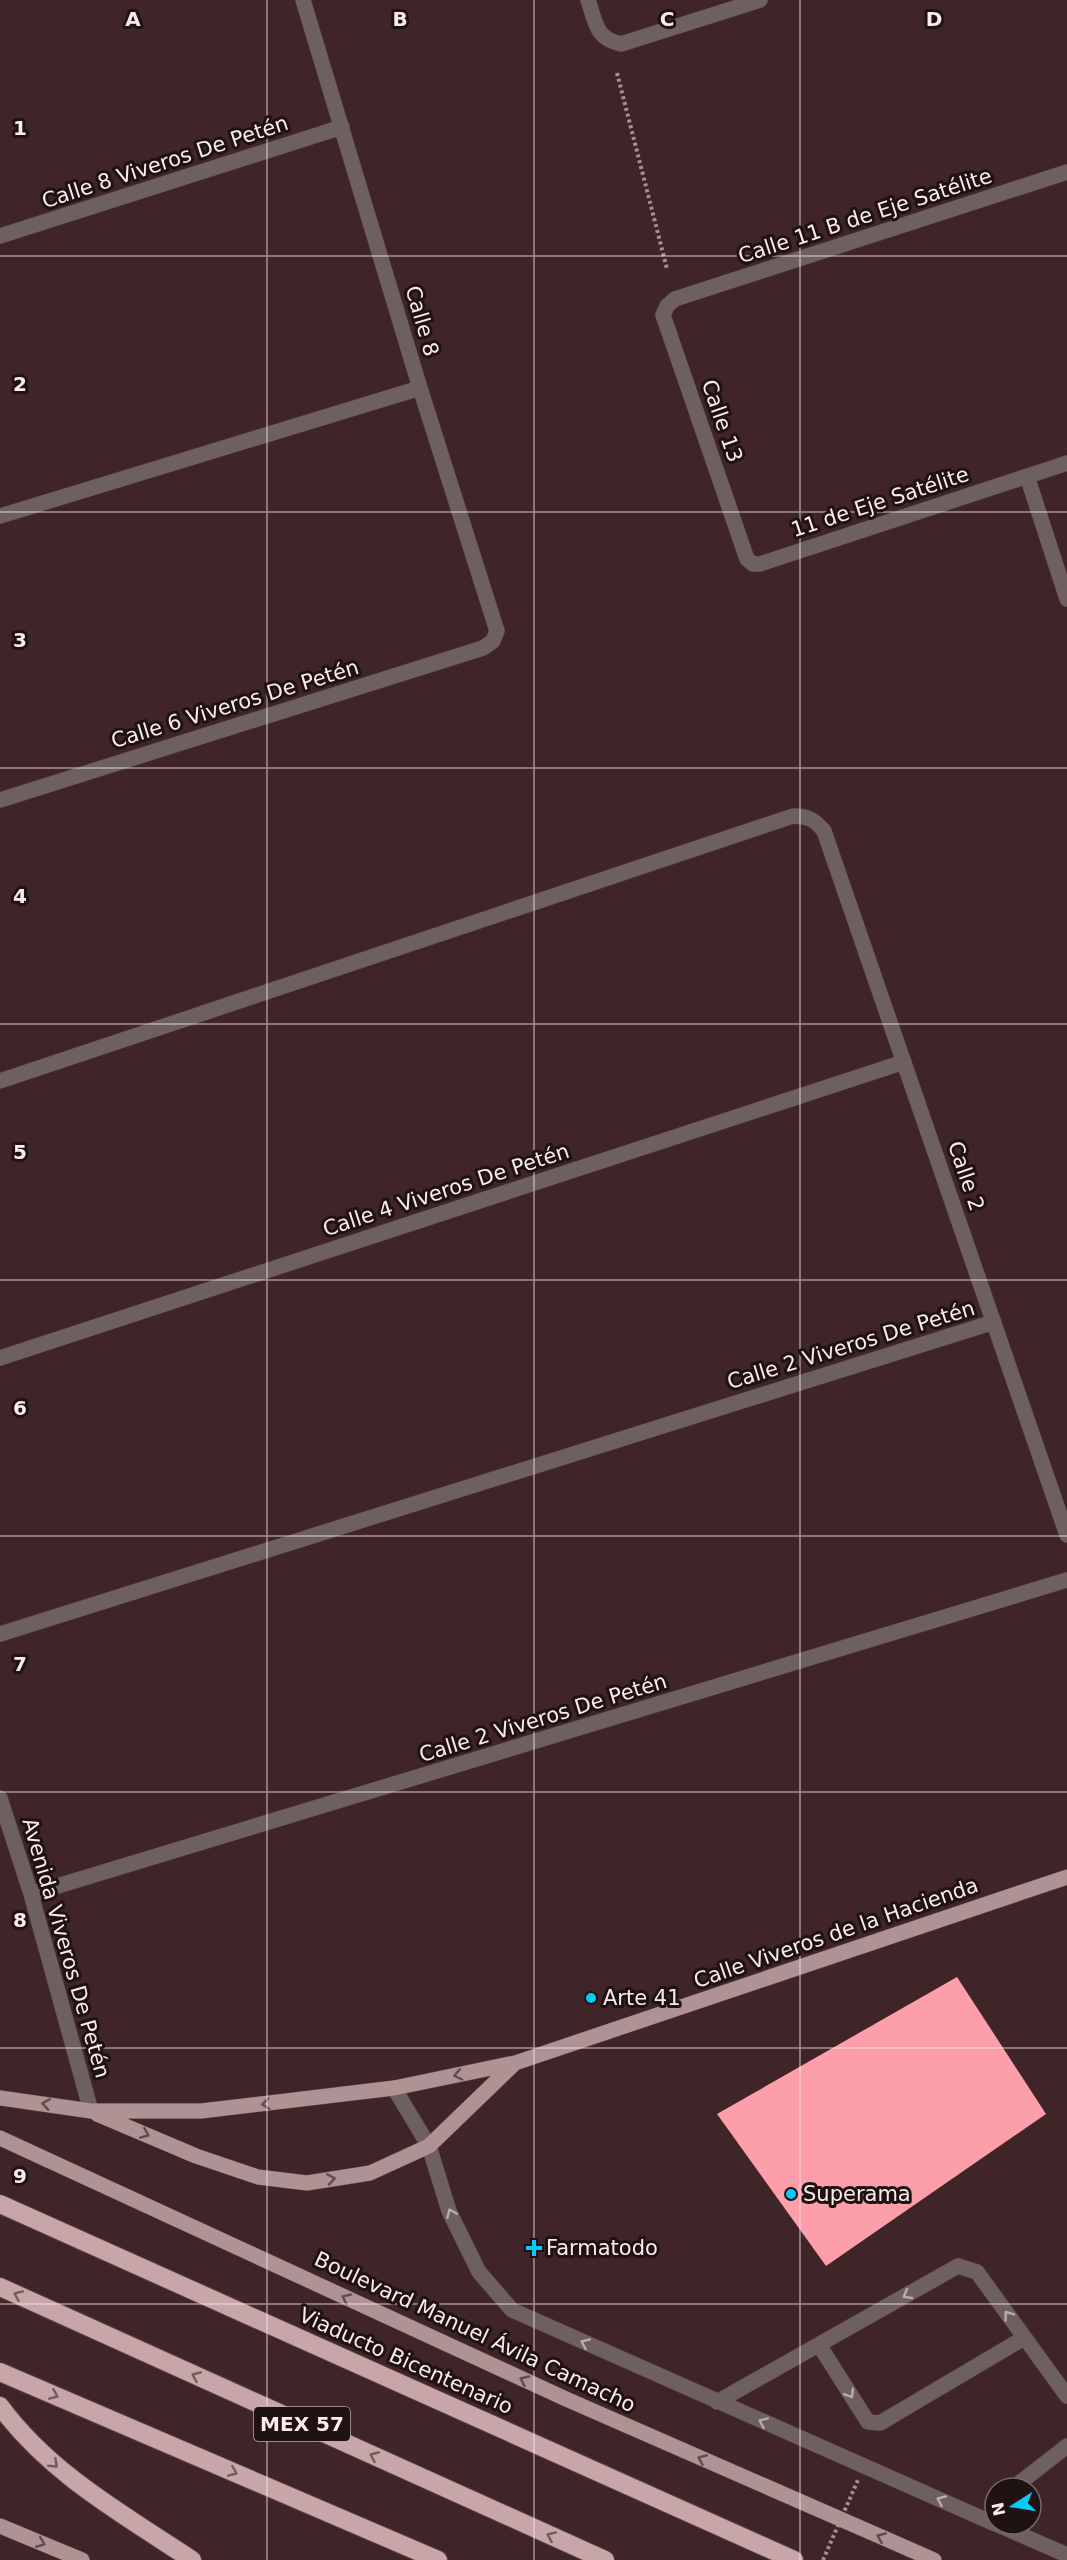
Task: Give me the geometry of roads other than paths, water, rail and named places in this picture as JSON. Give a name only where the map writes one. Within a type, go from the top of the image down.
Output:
[{"type":"highway","name":"Viaducto Bicentenario","points":[[0,2204],[794,2560]]},
{"type":"highway","name":"MEX 57","points":[[0,2287],[605,2560]]},
{"type":"highway","points":[[0,2372],[438,2560]]},
{"type":"highway","points":[[0,2406],[20,2432],[68,2478],[192,2560]]},
{"type":"main road","name":"Calle Viveros de la Hacienda","points":[[0,2098],[91,2111],[201,2111],[394,2088],[516,2063],[1067,1877]]},
{"type":"main road","name":"Calle Viveros de la Hacienda","points":[[91,2111],[196,2156],[258,2177],[307,2183],[370,2173],[429,2146],[516,2063]]},
{"type":"main road","name":"Boulevard Manuel Ávila Camacho","points":[[0,2138],[566,2399],[934,2560]]},
{"type":"main road","points":[[0,2526],[82,2560]]},
{"type":"street","name":"Calle 8","points":[[303,0],[420,388],[497,631],[493,641],[483,648]]},
{"type":"street","points":[[588,0],[604,37],[621,45],[760,0]]},
{"type":"street","name":"Calle 8 Viveros De Petén","points":[[0,236],[342,127]]},
{"type":"street","name":"Calle 11 B de Eje Satélite","points":[[675,299],[1067,172]]},
{"type":"street","name":"Calle 13","points":[[675,299],[667,306],[663,315],[747,560]]},
{"type":"street","points":[[0,516],[420,388]]},
{"type":"street","name":"11 de Eje Satélite","points":[[747,560],[753,564],[760,564],[1067,463]]},
{"type":"street","points":[[1027,476],[1067,599]]},
{"type":"street","name":"Calle 6 Viveros De Petén","points":[[0,800],[483,648]]},
{"type":"street","name":"Calle 2","points":[[0,1081],[793,816],[806,816],[816,821],[824,831],[1067,1534]]},
{"type":"street","name":"Calle 4 Viveros De Petén","points":[[0,1358],[904,1062]]},
{"type":"street","name":"Calle 2 Viveros De Petén","points":[[0,1634],[994,1322]]},
{"type":"street","name":"Calle 2 Viveros De Petén","points":[[31,1894],[1067,1580]]},
{"type":"street","name":"Avenida Viveros De Petén","points":[[0,1797],[31,1894],[91,2111]]},
{"type":"street","points":[[394,2088],[429,2146],[449,2211],[479,2272],[512,2310],[983,2519]]},
{"type":"street","points":[[717,2402],[958,2266],[977,2272],[1067,2397]]},
{"type":"street","points":[[819,2345],[868,2421],[880,2423],[1024,2338]]},
{"type":"street","points":[[1028,2476],[1067,2446]]},
{"type":"street","points":[[1023,2536],[1067,2555]]},
{"type":"place","name":"Arte 41","points":[[591,1998]]},
{"type":"place","name":"Superama","points":[[791,2194]]},
{"type":"place","name":"Farmatodo","points":[[534,2248]]}]
